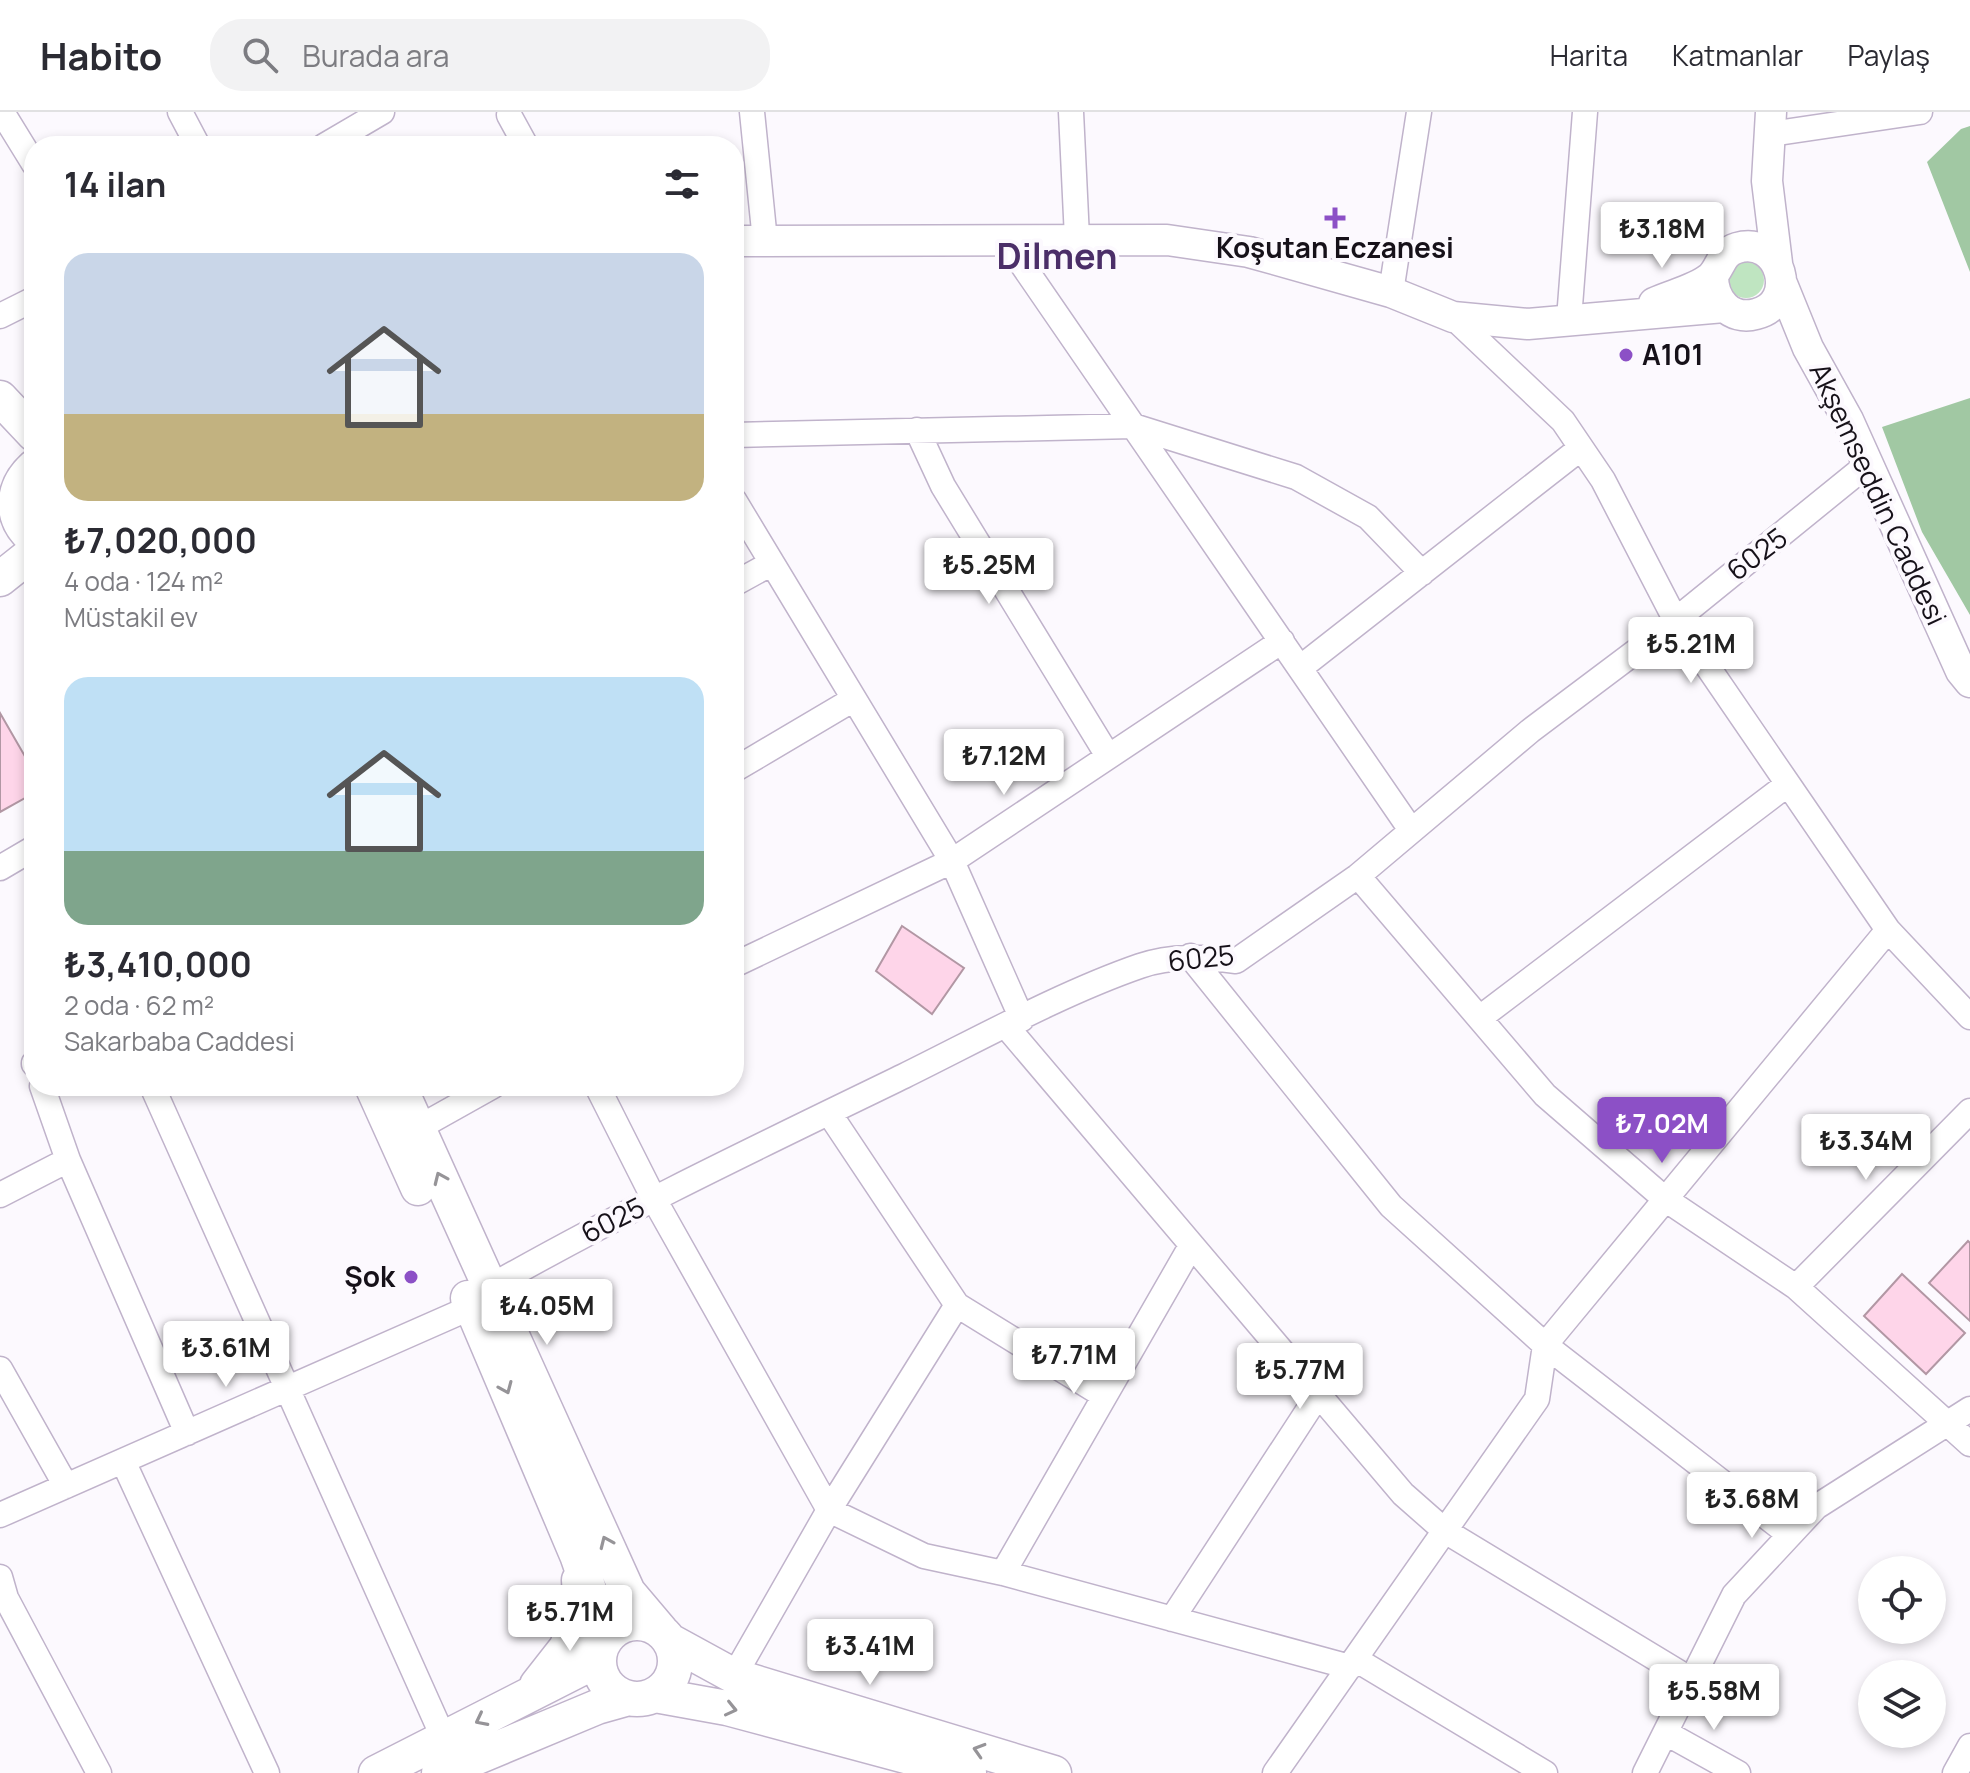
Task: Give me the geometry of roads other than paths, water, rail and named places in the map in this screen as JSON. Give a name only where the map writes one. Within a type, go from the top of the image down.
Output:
[{"type":"main road","points":[[0,398],[24,423]]},
{"type":"main road","points":[[0,460],[16,492],[24,528]]},
{"type":"main road","points":[[0,579],[24,560]]},
{"type":"main road","points":[[377,1096],[628,1592],[665,1636],[675,1665],[665,1687],[597,1707],[439,1773]]},
{"type":"main road","points":[[404,1096],[577,1555],[602,1646],[599,1667],[609,1687],[642,1696],[727,1708],[886,1762],[969,1773]]},
{"type":"main road","points":[[529,1696],[566,1648],[581,1612],[577,1555]]},
{"type":"main road","points":[[376,1773],[529,1696],[602,1646],[626,1624],[650,1625],[734,1676],[1054,1773]]},
{"type":"street","points":[[2,112],[24,148]]},
{"type":"street","points":[[180,112],[193,136]]},
{"type":"street","points":[[341,136],[382,112]]},
{"type":"street","points":[[752,112],[765,241]]},
{"type":"street","points":[[1071,112],[1077,238]]},
{"type":"street","points":[[1391,292],[1419,112]]},
{"type":"street","points":[[1569,319],[1585,112]]},
{"type":"street","points":[[1740,247],[1767,181],[1770,123],[1920,112]]},
{"type":"street","points":[[509,115],[521,136]]},
{"type":"street","name":"Akşemseddin Caddesi","points":[[1767,181],[1780,274],[1808,348],[1868,464],[1961,671],[1970,682]]},
{"type":"street","points":[[1004,238],[1411,830]]},
{"type":"street","points":[[744,241],[1167,240],[1249,252],[1391,292],[1453,317],[1528,324],[1635,312],[1724,307],[1743,315],[1754,315],[1773,304],[1780,274],[1761,249],[1740,247],[1722,257],[1713,276],[1713,288],[1724,307]]},
{"type":"street","points":[[1635,312],[1713,276]]},
{"type":"street","points":[[0,316],[24,304]]},
{"type":"street","points":[[1754,315],[1808,348]]},
{"type":"street","points":[[1453,317],[1563,421],[1603,480],[1675,619],[1888,930],[1970,1017]]},
{"type":"street","points":[[744,435],[1133,426],[1296,477],[1368,517],[1422,573]]},
{"type":"street","points":[[917,430],[943,486],[1108,756]]},
{"type":"street","points":[[1300,668],[1581,448]]},
{"type":"street","name":"6025","points":[[0,1515],[287,1389],[480,1298],[654,1199],[1014,1022],[1142,965],[1190,956],[1236,961],[1358,876],[1411,830],[1868,464]]},
{"type":"street","points":[[744,517],[952,861],[1014,1022],[1191,1246],[1403,1494],[1445,1531],[1693,1681]]},
{"type":"street","points":[[744,578],[772,563]]},
{"type":"street","points":[[744,960],[952,861],[1282,641]]},
{"type":"street","points":[[744,764],[854,699]]},
{"type":"street","points":[[1481,1017],[1788,784]]},
{"type":"street","points":[[0,868],[24,854]]},
{"type":"street","points":[[1358,876],[1545,1095],[1665,1199],[1796,1287],[1970,1444]]},
{"type":"street","points":[[1275,1773],[1537,1399],[1545,1345],[1888,930]]},
{"type":"street","points":[[1190,956],[1391,1206],[1545,1345],[1790,1535]]},
{"type":"street","points":[[46,1096],[68,1160],[187,1433]]},
{"type":"street","points":[[156,1096],[444,1739]]},
{"type":"street","points":[[418,1128],[475,1096]]},
{"type":"street","points":[[602,1096],[654,1199],[829,1510],[924,1556],[1003,1573],[1352,1663],[1545,1773]]},
{"type":"street","points":[[1796,1287],[1970,1111]]},
{"type":"street","points":[[829,1113],[957,1305],[1103,1395]]},
{"type":"street","points":[[0,1195],[68,1160]]},
{"type":"street","points":[[1003,1573],[1191,1246]]},
{"type":"street","points":[[734,1676],[829,1510],[957,1305]]},
{"type":"street","points":[[0,1369],[66,1486]]},
{"type":"street","points":[[1172,1619],[1318,1395]]},
{"type":"street","points":[[1645,1773],[1734,1595],[1816,1507],[1970,1409]]},
{"type":"street","points":[[123,1461],[267,1773]]},
{"type":"street","points":[[0,1577],[6,1598],[99,1773]]},
{"type":"street","points":[[1666,1733],[1738,1773]]},
{"type":"street","points":[[1955,1773],[1970,1746]]},
{"type":"place","name":"Koşutan Eczanesi","points":[[1335,218]]},
{"type":"place","name":"A101","points":[[1626,355]]},
{"type":"place","name":"Şok","points":[[411,1277]]},
{"type":"district","name":"Dilmen","points":[[1057,256]]}]
